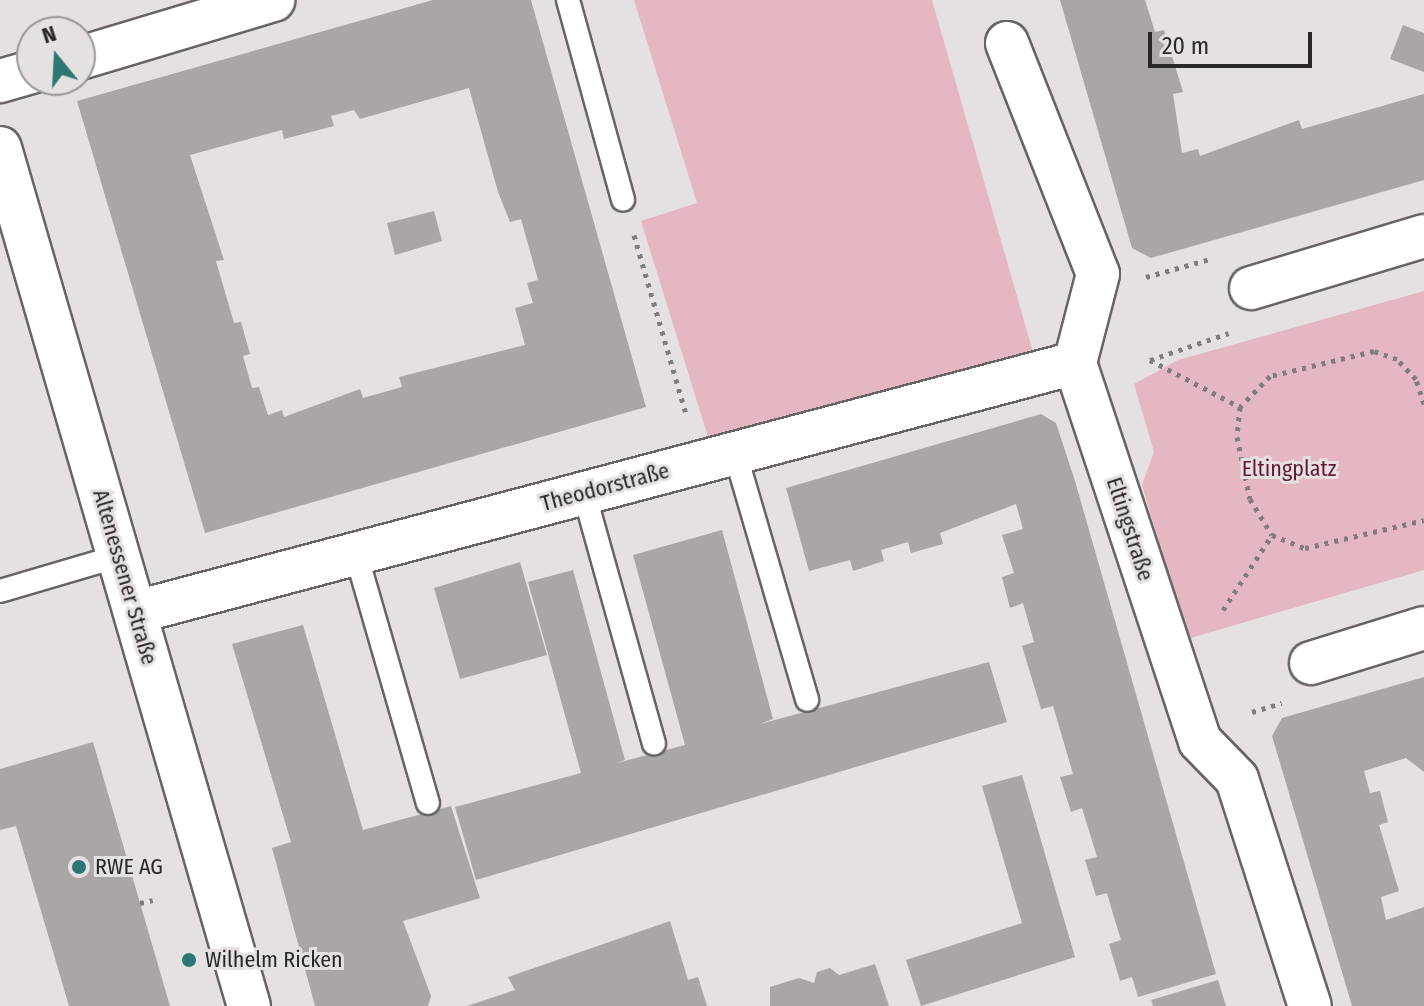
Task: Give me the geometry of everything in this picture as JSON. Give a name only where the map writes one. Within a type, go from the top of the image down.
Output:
[{"type":"street","points":[[96,53],[273,0]]},
{"type":"street","points":[[1007,43],[1098,274],[1075,363]]},
{"type":"street","name":"Altenessener Straße","points":[[0,148],[249,1006]]},
{"type":"street","points":[[1251,288],[1424,236]]},
{"type":"street","name":"Theodorstraße","points":[[136,612],[1075,363]]},
{"type":"street","name":"Eltingstraße","points":[[1075,363],[1200,741],[1237,779],[1310,1006]]},
{"type":"street","points":[[1311,663],[1424,628]]},
{"type":"lane","points":[[568,0],[623,200]]},
{"type":"lane","points":[[718,458],[807,700]]},
{"type":"lane","points":[[584,493],[654,743]]},
{"type":"lane","points":[[356,554],[428,803]]},
{"type":"lane","points":[[0,591],[119,556]]},
{"type":"path","points":[[623,200],[718,458]]},
{"type":"path","points":[[1424,404],[1397,359],[1374,351],[1270,376],[1240,407],[1237,437],[1250,499],[1272,535],[1305,548],[1424,520]]},
{"type":"path","points":[[1150,360],[1240,407]]},
{"type":"path","points":[[1223,610],[1272,535]]},
{"type":"path","points":[[140,903],[153,900]]},
{"type":"green space","points":[[634,0],[932,0],[1037,366],[713,453],[641,221],[697,203]]},
{"type":"green space","name":"Eltingplatz","points":[[1424,291],[1424,570],[1187,639],[1142,485],[1154,452],[1134,384],[1178,360]]},
{"type":"building","points":[[433,0],[531,0],[646,407],[205,533],[77,101]],"holes":[[[469,88],[498,192],[510,222],[521,219],[538,280],[527,283],[533,303],[515,308],[525,345],[399,377],[402,387],[363,398],[360,389],[284,417],[282,410],[268,415],[259,387],[252,388],[243,356],[250,354],[241,322],[234,323],[216,261],[224,260],[190,155],[282,130],[284,139],[334,126],[331,116],[354,110],[360,119]]]},
{"type":"building","points":[[1060,0],[1145,0],[1155,32],[1164,30],[1183,92],[1173,94],[1182,153],[1198,149],[1200,156],[1299,120],[1302,129],[1424,94],[1424,180],[1151,258],[1132,248]]},
{"type":"building","points":[[1403,25],[1424,33],[1424,72],[1390,59]]},
{"type":"building","points":[[434,211],[442,241],[395,255],[387,223]]},
{"type":"building","points":[[1041,414],[1056,423],[1075,481],[1216,974],[1138,997],[1132,977],[1120,981],[1109,944],[1121,940],[1107,893],[1096,896],[1085,860],[1097,857],[1082,808],[1071,812],[1060,777],[1073,774],[1064,743],[1053,706],[1041,709],[1022,646],[1034,642],[1023,603],[1010,608],[1002,577],[1014,573],[1002,535],[1023,529],[1016,504],[940,533],[943,544],[911,553],[908,542],[881,550],[884,561],[853,571],[850,560],[809,571],[786,488]]},
{"type":"building","points":[[722,530],[773,719],[760,724],[989,662],[1007,722],[476,880],[455,807],[581,773],[528,582],[573,570],[625,760],[617,763],[685,745],[633,555]]},
{"type":"building","points":[[520,562],[547,655],[460,679],[434,588]]},
{"type":"building","points":[[303,625],[363,830],[451,806],[480,898],[403,921],[431,996],[428,1006],[315,1006],[272,848],[291,842],[232,644]]},
{"type":"building","points":[[1424,677],[1424,772],[1406,758],[1364,771],[1370,793],[1380,791],[1388,822],[1379,825],[1399,891],[1381,897],[1386,920],[1424,907],[1424,1006],[1352,1006],[1272,736],[1282,718]]},
{"type":"building","name":"RWE AG","points":[[93,742],[170,1006],[69,1006],[16,826],[0,830],[0,769]]},
{"type":"building","points":[[1022,775],[1075,957],[921,1006],[906,960],[1022,923],[982,786]]},
{"type":"building","points":[[670,921],[688,980],[698,977],[707,1006],[467,1006],[515,990],[508,977]]},
{"type":"building","points":[[875,964],[889,1006],[770,1006],[770,987],[799,978],[814,983],[817,972],[830,968],[839,975]]},
{"type":"building","points":[[1218,980],[1226,1006],[1153,1006],[1151,1000]]},
{"type":"place","name":"RWE AG","points":[[79,867]]},
{"type":"place","name":"Wilhelm Ricken","points":[[189,960]]}]
